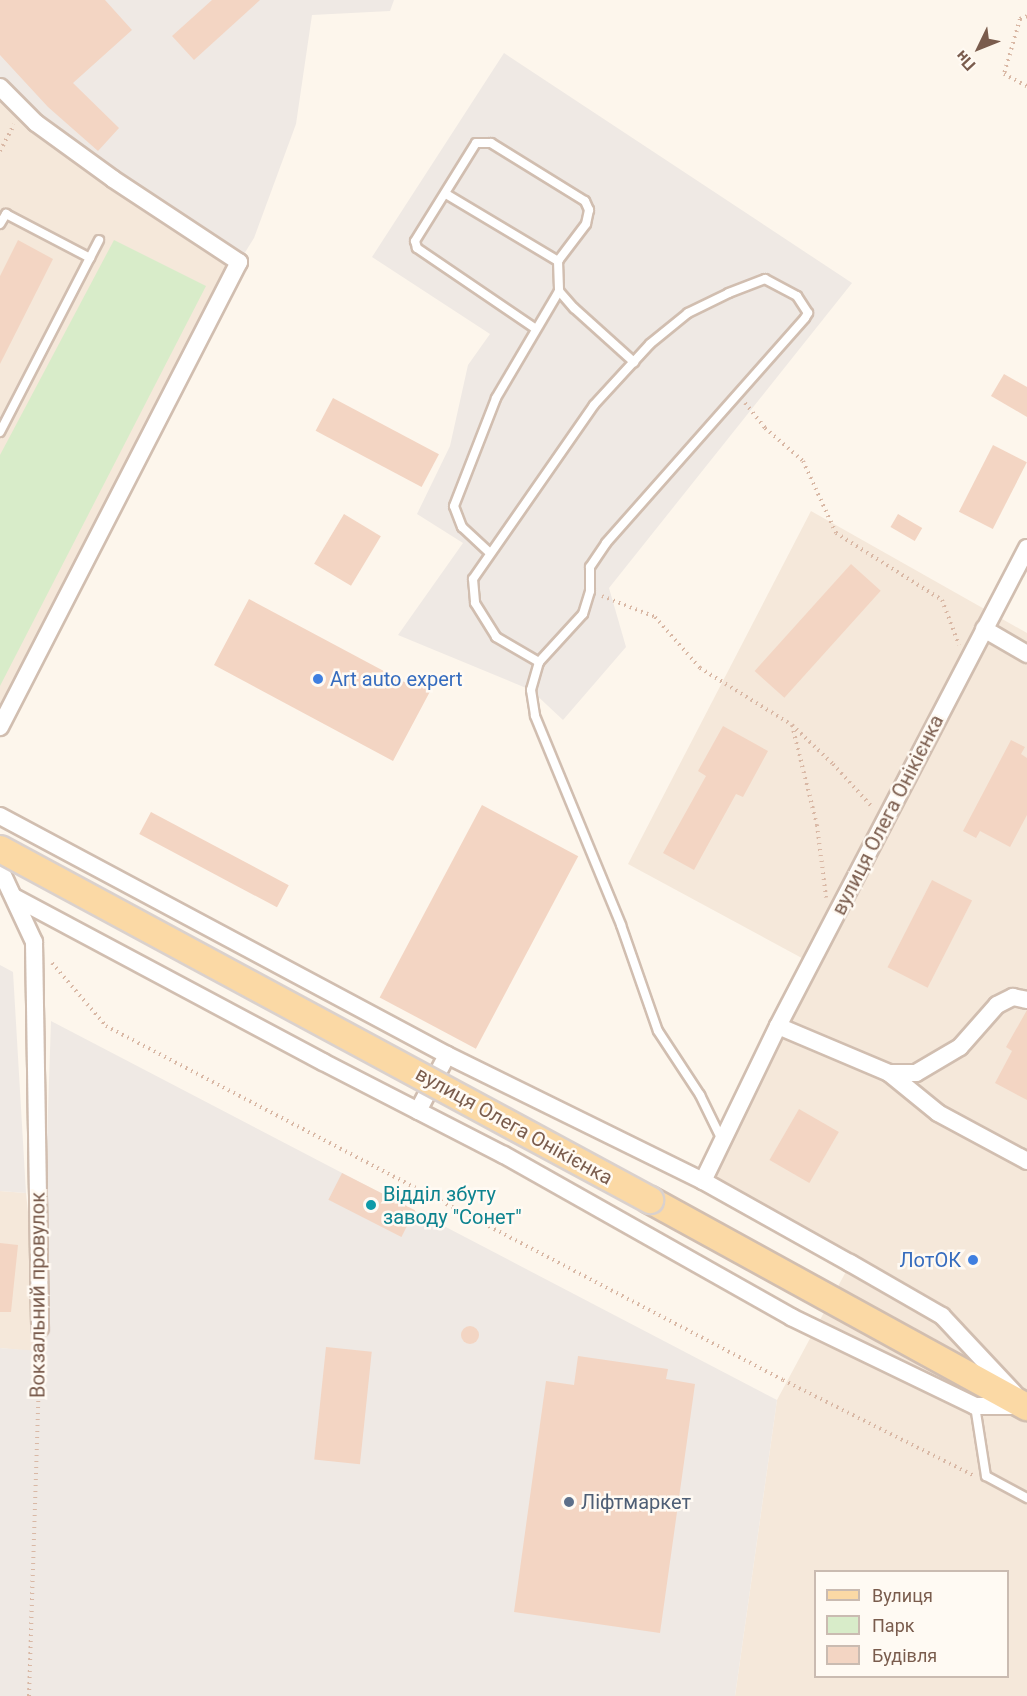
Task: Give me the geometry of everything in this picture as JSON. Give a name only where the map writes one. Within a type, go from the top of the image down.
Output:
[{"type":"main road","name":"вулиця Олега Онікієнка","points":[[0,849],[1026,1406]]},
{"type":"street","points":[[0,87],[36,123],[113,179],[238,262],[0,727]]},
{"type":"street","name":"вулиця Олега Онікієнка","points":[[703,1181],[778,1026],[1027,548]]},
{"type":"street","points":[[984,629],[1027,654]]},
{"type":"street","points":[[0,816],[447,1055],[703,1181],[942,1316],[1026,1406]]},
{"type":"street","name":"Вокзальний провулок","points":[[0,869],[7,894],[34,942],[40,1328]]},
{"type":"street","points":[[7,894],[504,1155],[791,1317],[975,1406],[1026,1406]]},
{"type":"street","points":[[889,1072],[916,1073],[960,1047],[998,1005],[1013,998],[1027,1000]]},
{"type":"street","points":[[778,1026],[889,1072],[938,1113],[1027,1161]]},
{"type":"street","points":[[418,1111],[447,1055]]},
{"type":"lane","points":[[490,554],[462,526],[454,506],[496,398],[559,291],[558,261],[586,224],[589,210],[585,201],[492,143],[476,143],[415,241],[417,248],[536,329]]},
{"type":"lane","points":[[446,194],[558,261]]},
{"type":"lane","points":[[0,224],[6,214],[90,258]]},
{"type":"lane","points":[[0,432],[99,240]]},
{"type":"lane","points":[[539,662],[496,637],[474,603],[473,579],[594,405],[650,344],[688,313],[765,279],[796,296],[808,313],[606,543],[590,567],[590,591],[582,614],[539,662],[531,690],[535,716],[621,925],[658,1031],[700,1095],[723,1143]]},
{"type":"lane","points":[[559,291],[574,308],[634,362]]},
{"type":"lane","points":[[975,1406],[986,1476],[1027,1498]]},
{"type":"path","points":[[1027,16],[1020,19],[1004,74],[1027,86]]},
{"type":"path","points":[[0,151],[24,111]]},
{"type":"path","points":[[738,394],[765,428],[804,461],[836,533],[942,600],[966,665]]},
{"type":"path","points":[[590,591],[655,617],[700,668],[792,725],[885,821]]},
{"type":"path","points":[[792,725],[817,825],[829,928]]},
{"type":"path","points":[[34,942],[106,1026],[959,1470],[969,1475],[986,1476]]},
{"type":"path","name":"Вокзальний провулок","points":[[29,1696],[40,1328]]},
{"type":"shaded area","points":[[0,0],[394,0],[390,11],[312,15],[296,124],[254,238],[239,262],[0,87]]},
{"type":"shaded area","points":[[504,53],[852,283],[609,588],[626,647],[563,720],[531,690],[398,635],[463,543],[417,514],[450,446],[468,365],[490,334],[372,257]]},
{"type":"shaded area","points":[[0,87],[239,262],[0,727]]},
{"type":"shaded area","points":[[811,511],[1027,633],[1027,1696],[735,1696],[777,1400],[850,1264],[703,1181],[811,963],[628,864]]},
{"type":"shaded area","points":[[0,965],[13,972],[26,1193],[0,1191]]},
{"type":"shaded area","points":[[51,1021],[777,1400],[735,1696],[0,1696],[0,1348],[40,1351]]},
{"type":"shaded area","points":[[0,1191],[26,1193],[40,1328],[40,1352],[0,1348]]},
{"type":"green space","points":[[114,240],[206,286],[0,686],[0,455]]},
{"type":"building","points":[[0,0],[105,0],[132,30],[73,83],[119,128],[98,151],[48,107],[0,55]]},
{"type":"building","points":[[212,0],[260,0],[194,60],[172,36]]},
{"type":"building","points":[[18,240],[53,259],[0,364],[0,276]]},
{"type":"building","points":[[1004,374],[1027,387],[1027,417],[991,396]]},
{"type":"building","points":[[333,398],[439,454],[422,487],[316,431]]},
{"type":"building","points":[[993,445],[1027,462],[993,529],[959,512]]},
{"type":"building","points":[[344,514],[381,536],[351,586],[314,564]]},
{"type":"building","points":[[898,514],[922,528],[915,541],[890,527]]},
{"type":"building","points":[[851,564],[881,591],[784,698],[755,671]]},
{"type":"building","name":"Art auto expert","points":[[249,599],[410,685],[416,674],[434,684],[393,761],[214,665]]},
{"type":"building","points":[[723,726],[768,751],[743,797],[736,794],[694,870],[663,853],[706,776],[698,771]]},
{"type":"building","points":[[1011,740],[1025,747],[1021,754],[1027,758],[1027,815],[1010,847],[980,831],[976,838],[963,831]]},
{"type":"building","points":[[482,805],[578,856],[476,1049],[380,997]]},
{"type":"building","points":[[151,812],[289,885],[277,907],[139,834]]},
{"type":"building","points":[[932,880],[972,900],[928,988],[888,967]]},
{"type":"building","points":[[1027,1010],[1027,1100],[995,1083],[1012,1051],[1006,1047]]},
{"type":"building","points":[[799,1109],[839,1132],[809,1183],[770,1160]]},
{"type":"building","name":"Відділ збуту заводу \"Сонет\"","points":[[342,1173],[415,1210],[401,1237],[328,1200]]},
{"type":"building","points":[[0,1243],[18,1245],[11,1312],[0,1312]]},
{"type":"building","points":[[466,1326],[474,1326],[479,1331],[477,1342],[466,1344],[461,1339],[461,1331]]},
{"type":"building","points":[[326,1347],[372,1352],[360,1464],[314,1459]]},
{"type":"building","points":[[578,1356],[668,1369],[666,1379],[695,1384],[660,1633],[514,1612],[546,1381],[574,1385]]},
{"type":"place","name":"Art auto expert","points":[[318,679]]},
{"type":"place","name":"Відділ збуту заводу \"Сонет\"","points":[[371,1205]]},
{"type":"place","name":"ЛотОК","points":[[973,1260]]},
{"type":"place","name":"Ліфтмаркет","points":[[569,1502]]}]
